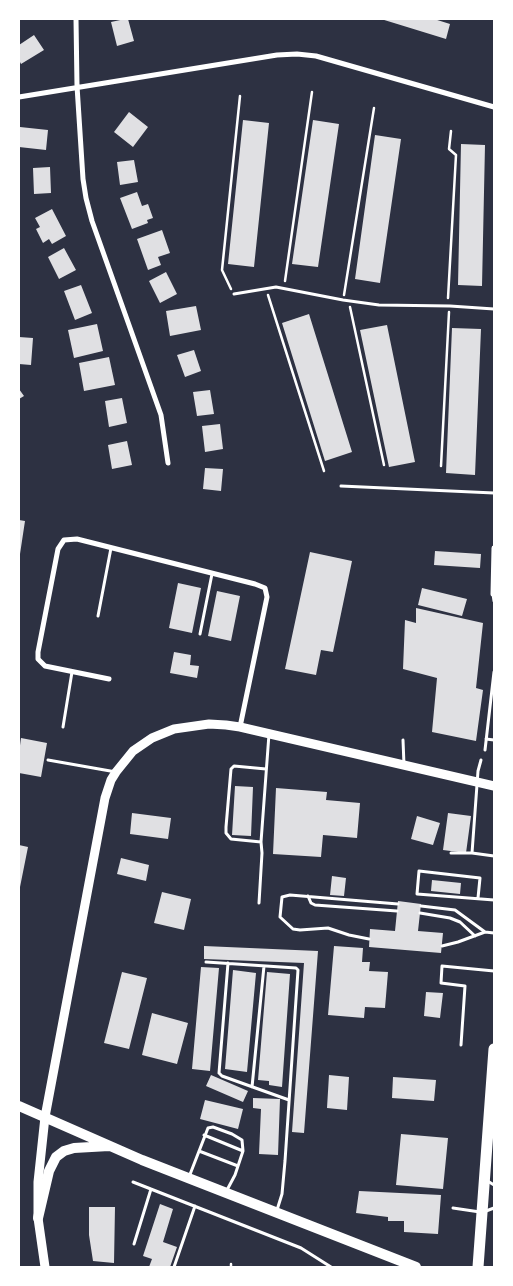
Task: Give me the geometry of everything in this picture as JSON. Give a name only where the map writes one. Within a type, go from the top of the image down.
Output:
[{"type":"main road","points":[[478,1267],[483,1212],[490,1182],[494,1049]]},
{"type":"main road","points":[[19,1106],[225,1193],[416,1267]]},
{"type":"main road","points":[[38,1218],[49,1171],[56,1157],[64,1151],[74,1148],[112,1146]]},
{"type":"street","points":[[76,19],[76,86],[86,198],[92,221],[161,414],[168,463]]},
{"type":"street","points":[[19,97],[277,54],[297,54],[316,56],[494,108]]},
{"type":"street","points":[[109,679],[44,666],[38,658],[58,549],[64,540],[72,539],[212,573],[259,585],[267,591],[240,727]]},
{"type":"street","points":[[494,548],[494,594]]},
{"type":"street","points":[[45,1267],[38,1218],[38,1182],[45,1117],[105,798],[111,780],[133,751],[162,733],[181,728],[209,724],[240,727],[494,786]]},
{"type":"lane","points":[[234,294],[276,287],[343,300],[379,304],[494,309]]},
{"type":"lane","points":[[341,486],[494,493]]},
{"type":"lane","points":[[98,616],[111,548]]},
{"type":"lane","points":[[200,634],[212,573]]},
{"type":"lane","points":[[494,594],[494,601]]},
{"type":"lane","points":[[63,727],[72,671]]},
{"type":"lane","points":[[485,750],[493,704],[494,672]]},
{"type":"lane","points":[[259,903],[261,842],[269,733]]},
{"type":"lane","points":[[486,739],[494,740]]},
{"type":"lane","points":[[403,740],[404,765]]},
{"type":"lane","points":[[48,760],[116,772]]},
{"type":"lane","points":[[472,853],[478,771],[481,760]]},
{"type":"lane","points":[[261,842],[231,839],[226,834],[226,827],[232,769],[234,766],[266,768]]},
{"type":"lane","points":[[451,853],[494,856]]},
{"type":"lane","points":[[478,898],[480,878],[419,871],[416,894],[494,900]]},
{"type":"lane","points":[[370,939],[328,928],[300,930],[289,926],[280,916],[282,897],[290,895],[308,896],[398,904]]},
{"type":"lane","points":[[308,896],[311,903],[315,905],[397,911]]},
{"type":"lane","points":[[421,906],[455,910],[485,932]]},
{"type":"lane","points":[[420,913],[450,918],[460,922],[475,936]]},
{"type":"lane","points":[[442,946],[485,932],[494,933]]},
{"type":"lane","points":[[206,962],[296,968],[298,970],[282,1194],[276,1213]]},
{"type":"lane","points":[[228,963],[219,1073],[222,1076],[289,1100]]},
{"type":"lane","points":[[252,1087],[264,966]]},
{"type":"lane","points":[[461,1044],[464,986],[441,983],[442,966],[494,971]]},
{"type":"lane","points":[[189,1178],[208,1128],[213,1127],[232,1134],[242,1140],[243,1151],[235,1175],[225,1193]]},
{"type":"lane","points":[[204,1135],[243,1151]]},
{"type":"lane","points":[[199,1150],[238,1166]]},
{"type":"lane","points":[[133,1182],[301,1248],[331,1267]]},
{"type":"lane","points":[[134,1244],[151,1189]]},
{"type":"lane","points":[[174,1267],[195,1206]]},
{"type":"lane","points":[[453,1208],[483,1212],[494,1208]]},
{"type":"path","points":[[284,288],[312,92]]},
{"type":"path","points":[[234,294],[222,270],[240,96]]},
{"type":"path","points":[[343,300],[374,108]]},
{"type":"path","points":[[441,466],[456,155],[449,149],[450,131]]},
{"type":"path","points":[[266,289],[324,471]]},
{"type":"path","points":[[349,300],[384,465]]},
{"type":"building","points":[[128,19],[134,41],[117,46],[111,22]]},
{"type":"building","points":[[381,19],[434,19],[450,24],[446,39]]},
{"type":"building","points":[[34,35],[44,50],[21,64],[19,60],[19,45]]},
{"type":"building","points":[[129,112],[148,127],[133,147],[114,132]]},
{"type":"building","points":[[243,120],[269,123],[254,267],[228,264]]},
{"type":"building","points":[[313,120],[339,124],[318,267],[292,264]]},
{"type":"building","points":[[20,127],[48,130],[46,150],[19,147]]},
{"type":"building","points":[[375,135],[401,139],[380,283],[355,279]]},
{"type":"building","points":[[461,144],[485,145],[482,286],[458,285]]},
{"type":"building","points":[[134,160],[138,182],[120,185],[117,162]]},
{"type":"building","points":[[50,167],[51,193],[34,194],[33,168]]},
{"type":"building","points":[[137,192],[142,206],[148,204],[153,218],[147,220],[148,223],[132,229],[120,198]]},
{"type":"building","points":[[52,209],[66,236],[52,244],[49,239],[43,243],[36,229],[40,227],[35,218]]},
{"type":"building","points":[[162,230],[170,253],[158,257],[161,265],[148,270],[137,239]]},
{"type":"building","points":[[64,248],[76,270],[59,279],[48,257]]},
{"type":"building","points":[[166,272],[177,294],[160,303],[149,281]]},
{"type":"building","points":[[81,285],[92,313],[75,320],[64,291]]},
{"type":"building","points":[[196,306],[201,330],[170,336],[166,311]]},
{"type":"building","points":[[309,314],[352,452],[325,461],[282,323]]},
{"type":"building","points":[[97,324],[103,351],[74,358],[68,330]]},
{"type":"building","points":[[387,325],[415,462],[389,467],[360,330]]},
{"type":"building","points":[[452,328],[481,329],[475,475],[446,473]]},
{"type":"building","points":[[19,337],[33,338],[31,365],[19,364]]},
{"type":"building","points":[[194,350],[201,371],[185,377],[177,355]]},
{"type":"building","points":[[109,357],[115,385],[84,391],[79,363]]},
{"type":"building","points":[[19,389],[24,396],[19,399]]},
{"type":"building","points":[[210,390],[214,414],[197,416],[193,392]]},
{"type":"building","points":[[122,398],[127,423],[109,427],[105,401]]},
{"type":"building","points":[[220,424],[223,449],[205,452],[202,426]]},
{"type":"building","points":[[127,441],[132,465],[112,469],[108,445]]},
{"type":"building","points":[[205,468],[223,469],[221,491],[203,489]]},
{"type":"building","points":[[19,520],[25,521],[20,554],[19,554]]},
{"type":"building","points":[[435,551],[481,554],[480,568],[434,565]]},
{"type":"building","points":[[310,552],[352,561],[333,652],[321,650],[316,675],[285,669]]},
{"type":"building","points":[[178,583],[201,588],[192,633],[169,628]]},
{"type":"building","points":[[422,588],[467,599],[462,616],[418,605]]},
{"type":"building","points":[[217,591],[240,596],[231,641],[208,636]]},
{"type":"building","points":[[416,608],[483,623],[476,688],[483,690],[476,741],[432,732],[437,678],[403,669],[405,620],[416,623]]},
{"type":"building","points":[[174,652],[191,655],[190,665],[199,666],[197,678],[170,673]]},
{"type":"building","points":[[21,738],[47,743],[41,777],[19,773]]},
{"type":"building","points":[[235,786],[253,787],[251,836],[232,835]]},
{"type":"building","points":[[276,788],[327,792],[326,800],[360,803],[357,838],[323,835],[321,857],[273,854]]},
{"type":"building","points":[[132,813],[171,818],[168,839],[130,834]]},
{"type":"building","points":[[448,813],[471,816],[466,853],[443,850]]},
{"type":"building","points":[[417,816],[440,823],[433,845],[411,839]]},
{"type":"building","points":[[19,845],[28,847],[20,887],[19,887]]},
{"type":"building","points":[[121,858],[149,865],[146,881],[117,874]]},
{"type":"building","points":[[332,876],[346,878],[344,896],[330,895]]},
{"type":"building","points":[[432,880],[461,883],[460,894],[431,891]]},
{"type":"building","points":[[162,892],[191,899],[184,930],[154,923]]},
{"type":"building","points":[[398,901],[421,904],[418,931],[443,933],[441,953],[369,947],[370,929],[395,931]]},
{"type":"building","points":[[204,946],[318,951],[304,1133],[292,1132],[304,963],[204,959]]},
{"type":"building","points":[[334,946],[363,948],[362,962],[370,962],[369,971],[388,972],[385,1008],[365,1007],[364,1018],[328,1015]]},
{"type":"building","points":[[201,967],[219,968],[210,1071],[192,1069]]},
{"type":"building","points":[[233,970],[256,973],[247,1072],[225,1069]]},
{"type":"building","points":[[122,972],[147,978],[129,1049],[104,1043]]},
{"type":"building","points":[[267,972],[290,974],[282,1087],[269,1085],[269,1081],[258,1080]]},
{"type":"building","points":[[426,992],[443,993],[440,1018],[424,1016]]},
{"type":"building","points":[[152,1013],[188,1023],[177,1064],[142,1055]]},
{"type":"building","points":[[211,1075],[248,1091],[243,1102],[206,1086]]},
{"type":"building","points":[[329,1075],[349,1077],[347,1110],[327,1108]]},
{"type":"building","points":[[393,1077],[436,1080],[434,1101],[392,1098]]},
{"type":"building","points":[[253,1098],[280,1099],[278,1155],[259,1154],[261,1109],[253,1108]]},
{"type":"building","points":[[205,1100],[243,1109],[238,1129],[200,1119]]},
{"type":"building","points":[[401,1134],[448,1138],[443,1189],[396,1185]]},
{"type":"building","points":[[359,1191],[441,1195],[438,1234],[404,1232],[404,1221],[388,1221],[388,1217],[356,1213]]},
{"type":"building","points":[[160,1204],[173,1209],[163,1242],[177,1247],[170,1267],[149,1267],[152,1259],[143,1256]]},
{"type":"building","points":[[89,1207],[115,1207],[114,1263],[93,1261],[89,1235]]}]
